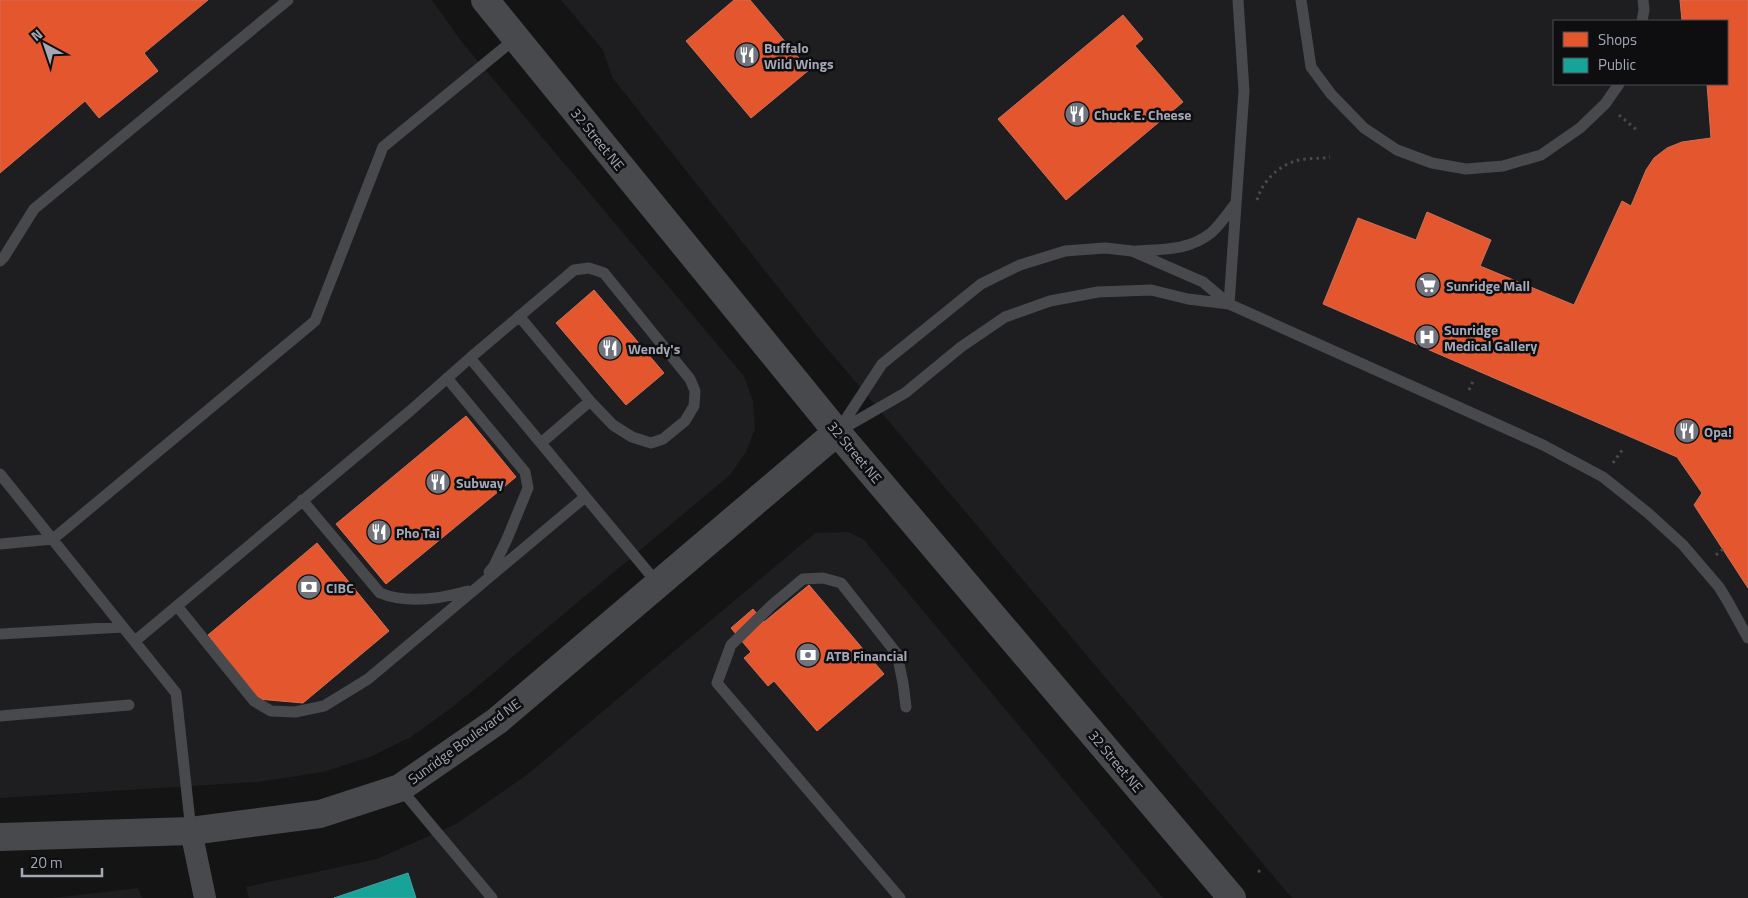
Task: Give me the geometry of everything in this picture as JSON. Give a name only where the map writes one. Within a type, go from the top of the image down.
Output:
[{"type":"street","name":"32 Street NE","points":[[485,0],[837,432],[1232,898]]},
{"type":"street","name":"Sunridge Boulevard NE","points":[[0,837],[191,831],[320,814],[400,788],[497,721],[837,432]]},
{"type":"street","points":[[191,831],[205,898]]},
{"type":"lane","points":[[0,261],[34,209],[288,0]]},
{"type":"lane","points":[[1229,304],[1244,91],[1238,0]]},
{"type":"lane","points":[[1301,0],[1310,67],[1331,94],[1364,128],[1397,150],[1432,163],[1466,170],[1504,166],[1541,155],[1580,128],[1605,104],[1618,85]]},
{"type":"lane","points":[[1642,20],[1643,0]]},
{"type":"lane","points":[[0,544],[53,539],[315,321],[383,147],[516,38]]},
{"type":"lane","points":[[837,432],[882,364],[981,284],[1020,265],[1065,251],[1105,248],[1132,251],[1181,249],[1194,244],[1212,232],[1236,203]]},
{"type":"lane","points":[[1132,251],[1203,282],[1229,304],[1542,445],[1603,477],[1648,513],[1682,545],[1728,600],[1748,638]]},
{"type":"lane","points":[[135,640],[448,378],[519,316],[574,270],[589,268],[604,273],[690,379],[695,391],[694,406],[685,421],[664,439],[651,443],[632,437],[613,425],[519,316]]},
{"type":"lane","points":[[837,432],[905,393],[961,347],[1005,317],[1050,301],[1098,292],[1151,290],[1188,299],[1229,304]]},
{"type":"lane","points":[[470,358],[658,584]]},
{"type":"lane","points":[[302,500],[380,593],[393,598],[409,600],[449,597],[473,589],[494,566],[507,540],[528,488],[525,472],[448,378]]},
{"type":"lane","points":[[541,443],[590,400]]},
{"type":"lane","points":[[0,474],[176,693],[191,831]]},
{"type":"lane","points":[[177,606],[254,700],[272,711],[295,712],[324,706],[368,679],[585,497]]},
{"type":"lane","points":[[900,898],[717,683],[732,645],[772,605],[803,580],[823,578],[841,583],[897,654],[906,707]]},
{"type":"lane","points":[[0,634],[123,627]]},
{"type":"lane","points":[[0,716],[129,706]]},
{"type":"lane","points":[[400,788],[492,898]]},
{"type":"path","points":[[1618,115],[1638,131]]},
{"type":"path","points":[[1256,203],[1258,195],[1268,179],[1282,167],[1296,161],[1330,157]]},
{"type":"path","points":[[1469,390],[1474,379]]},
{"type":"path","points":[[1613,463],[1623,449]]},
{"type":"path","points":[[1716,556],[1723,549]]},
{"type":"shaded area","points":[[0,0],[432,0],[461,41],[744,376],[753,401],[755,429],[746,452],[730,475],[454,706],[411,737],[370,757],[323,772],[258,782],[0,798]]},
{"type":"shaded area","points":[[561,0],[1748,0],[1748,898],[1292,898],[815,334],[612,77],[603,50]]},
{"type":"shaded area","points":[[848,532],[863,539],[1163,898],[249,898],[246,887],[377,859],[456,824],[528,774],[815,533]]},
{"type":"shaded area","points":[[138,888],[142,898],[53,898]]},
{"type":"building: Shops","points":[[0,0],[208,0],[144,53],[158,71],[99,118],[85,101],[0,173]]},
{"type":"building: Shops","name":"Buffalo Wild Wings","points":[[734,0],[750,0],[809,70],[751,118],[686,41]]},
{"type":"building: Shops","name":"Sunridge Mall","points":[[1680,0],[1748,0],[1748,588],[1694,505],[1702,493],[1677,457],[1323,304],[1358,218],[1416,240],[1427,212],[1491,240],[1480,266],[1574,305],[1622,201],[1631,206],[1646,170],[1654,158],[1667,148],[1682,142],[1711,138],[1707,85],[1728,85],[1728,20],[1682,20]]},
{"type":"building: Shops","points":[[1123,15],[1143,39],[1135,46],[1183,102],[1066,200],[998,119]]},
{"type":"building: Shops","name":"Wendy's","points":[[594,290],[664,373],[626,405],[556,323]]},
{"type":"building: Shops","points":[[466,416],[516,477],[386,584],[336,524]]},
{"type":"building: Shops","name":"CIBC","points":[[317,543],[389,631],[303,703],[258,699],[208,635]]},
{"type":"building: Shops","name":"ATB Financial","points":[[809,585],[884,674],[817,731],[774,681],[768,686],[744,658],[751,652],[731,628],[753,609],[764,622]]},
{"type":"building: Public","points":[[408,873],[416,898],[334,898]]},
{"type":"place","name":"Buffalo Wild Wings","points":[[747,55]]},
{"type":"place","name":"Chuck E. Cheese","points":[[1077,114]]},
{"type":"place","name":"Sunridge Mall","points":[[1428,285]]},
{"type":"place","name":"Sunridge Medical Gallery","points":[[1427,337]]},
{"type":"place","name":"Wendy's","points":[[610,348]]},
{"type":"place","name":"Opa!","points":[[1687,431]]},
{"type":"place","name":"Subway","points":[[438,482]]},
{"type":"place","name":"Pho Tai","points":[[379,532]]},
{"type":"place","name":"CIBC","points":[[309,587]]},
{"type":"place","name":"ATB Financial","points":[[808,655]]}]
